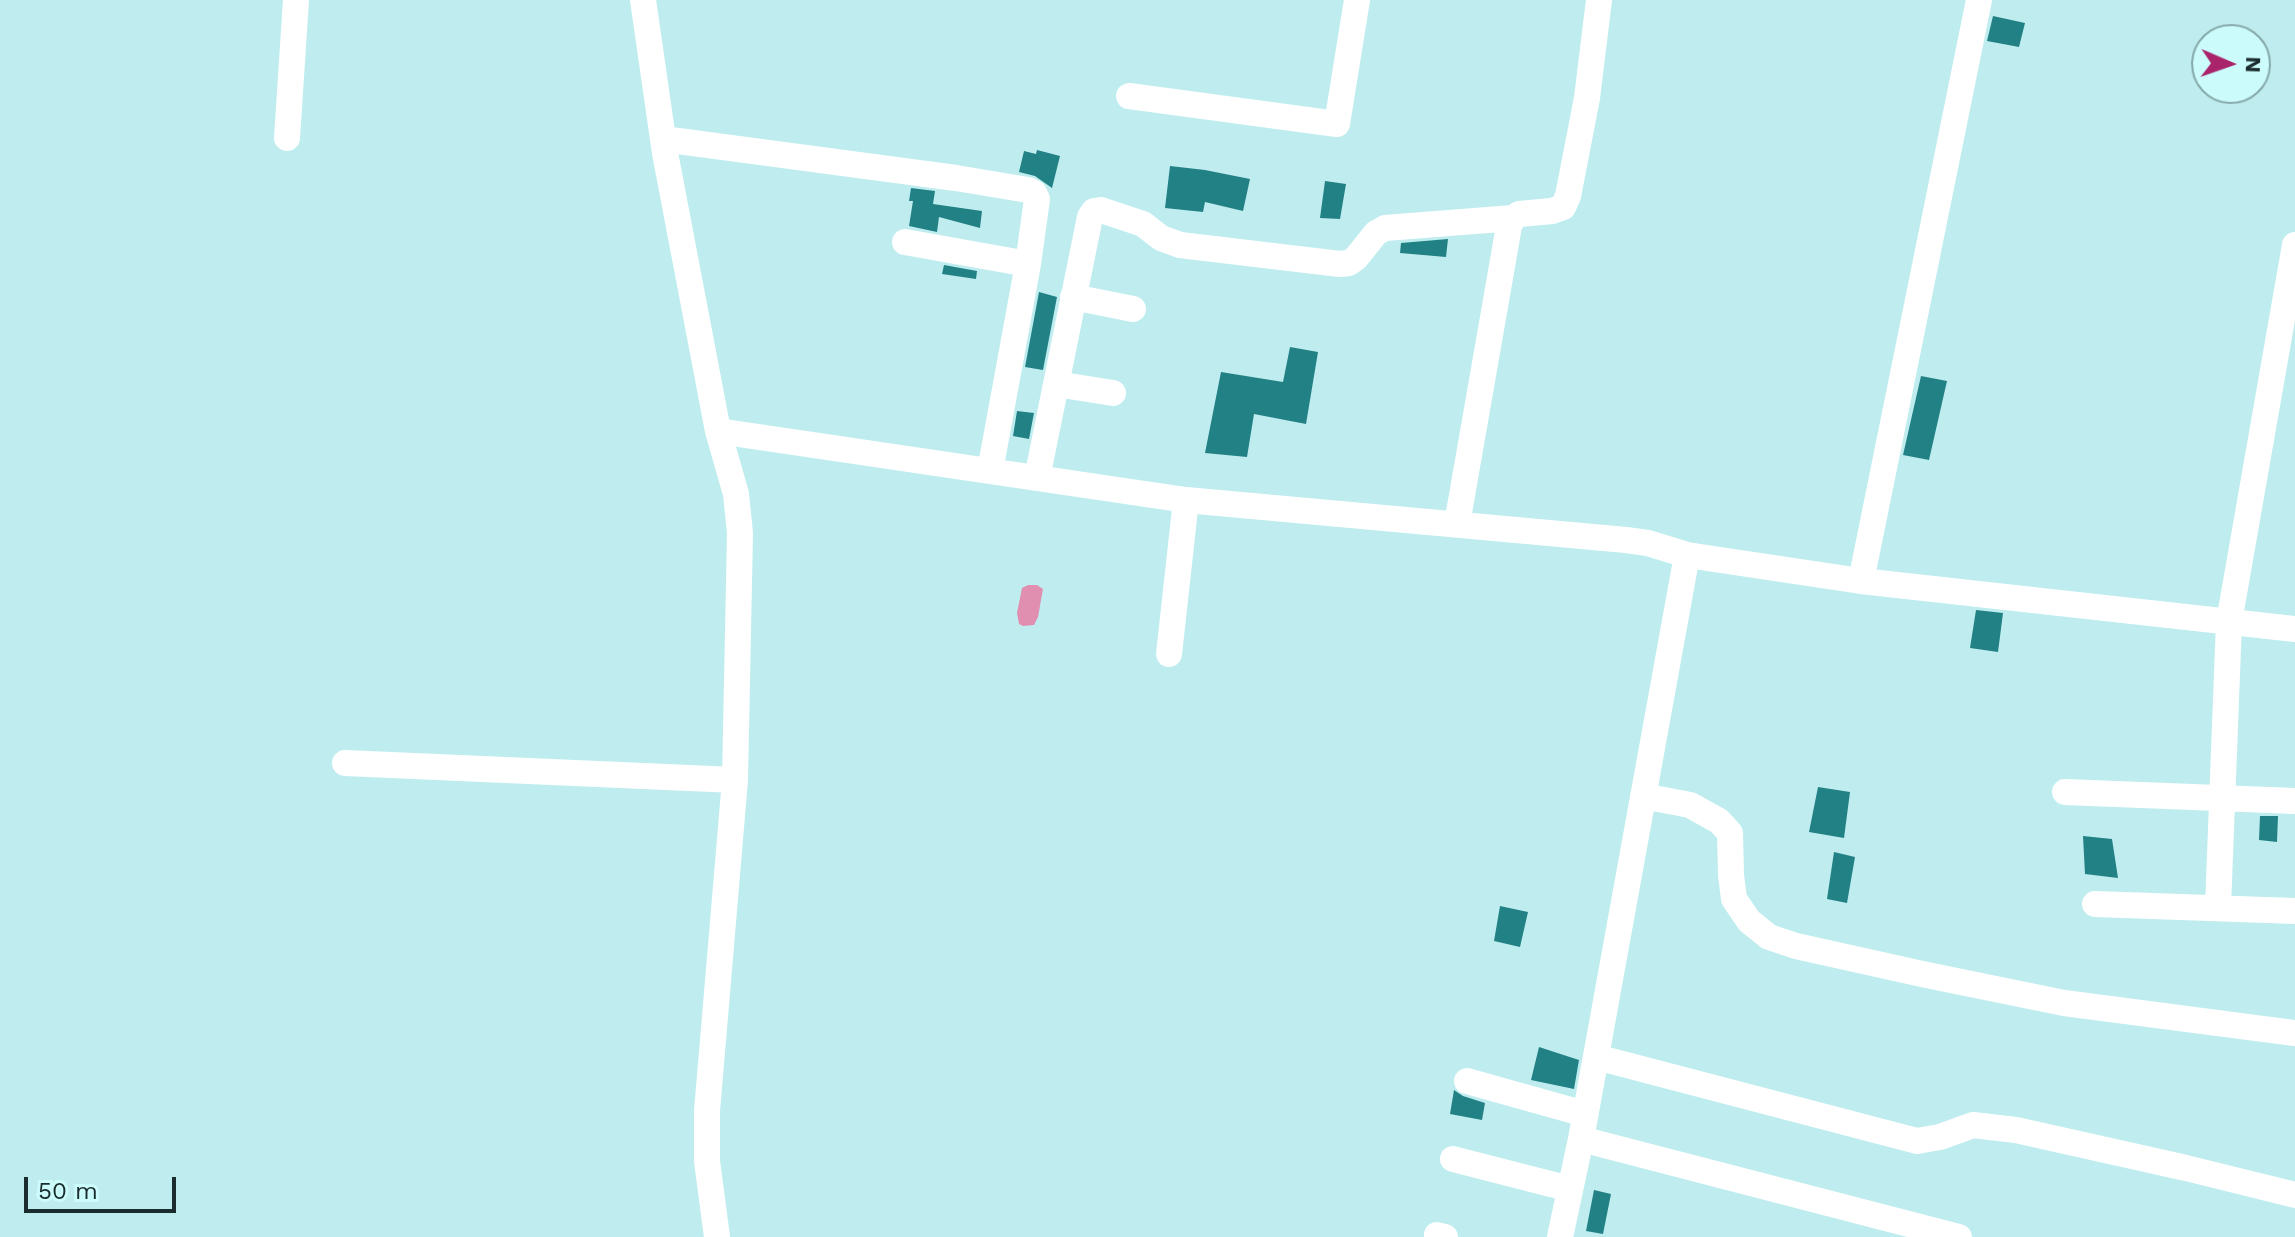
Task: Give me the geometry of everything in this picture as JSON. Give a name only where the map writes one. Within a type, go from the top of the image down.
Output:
[{"type":"street","points":[[287,138],[296,0]]},
{"type":"street","points":[[643,0],[663,139],[718,431],[736,494],[740,533],[735,780],[707,1111],[707,1161],[717,1237]]},
{"type":"street","points":[[1129,96],[1337,124],[1357,0]]},
{"type":"street","points":[[1037,478],[1090,217],[1094,211],[1101,210],[1143,224],[1161,238],[1180,245],[1340,264],[1356,258],[1376,233],[1385,228],[1513,218],[1519,214],[1563,207],[1568,196],[1587,98],[1599,0]]},
{"type":"street","points":[[1861,581],[1979,0]]},
{"type":"street","points":[[663,139],[956,178],[1034,193],[1037,199],[1028,264],[990,471]]},
{"type":"street","points":[[1457,524],[1509,226],[1513,218]]},
{"type":"street","points":[[905,242],[1028,264]]},
{"type":"street","points":[[2218,907],[2229,622],[2295,245]]},
{"type":"street","points":[[1073,297],[1133,309]]},
{"type":"street","points":[[1056,384],[1113,393]]},
{"type":"street","points":[[718,431],[1186,500],[1626,540],[1687,555],[1861,581],[2295,629]]},
{"type":"street","points":[[1169,654],[1186,500]]},
{"type":"street","points":[[1560,1237],[1596,1057],[1687,555]]},
{"type":"street","points":[[345,763],[735,780]]},
{"type":"street","points":[[2065,792],[2295,801]]},
{"type":"street","points":[[1643,796],[1690,805],[1719,821],[1730,833],[1734,899],[1749,921],[1769,937],[1796,946],[2064,1003],[2295,1033]]},
{"type":"street","points":[[2095,904],[2295,911]]},
{"type":"street","points":[[1596,1057],[1917,1141],[1940,1137],[1973,1125],[2016,1130],[2295,1195]]},
{"type":"street","points":[[1467,1081],[1583,1126],[1900,1230],[1959,1237]]},
{"type":"street","points":[[1453,1159],[1570,1189]]},
{"type":"shaded area","points":[[1028,585],[1043,589],[1034,625],[1023,626],[1019,624],[1017,613],[1022,588]]},
{"type":"building","points":[[1993,16],[2025,23],[2019,47],[1987,41]]},
{"type":"building","points":[[1037,150],[1060,156],[1052,188],[1035,176],[1019,172],[1024,151],[1036,154]]},
{"type":"building","points":[[1170,166],[1250,179],[1243,211],[1205,202],[1203,212],[1165,208]]},
{"type":"building","points":[[1325,181],[1346,184],[1340,219],[1320,218]]},
{"type":"building","points":[[911,188],[935,191],[933,204],[982,211],[980,228],[939,217],[937,232],[909,226],[913,201],[909,201]]},
{"type":"building","points":[[1448,239],[1446,257],[1400,253],[1401,243]]},
{"type":"building","points":[[944,265],[977,271],[976,279],[942,274]]},
{"type":"building","points":[[1039,292],[1057,297],[1043,370],[1025,367]]},
{"type":"building","points":[[1290,347],[1318,352],[1306,424],[1254,414],[1247,457],[1205,453],[1221,372],[1283,382]]},
{"type":"building","points":[[1921,376],[1947,381],[1929,460],[1903,455]]},
{"type":"building","points":[[1017,411],[1034,413],[1029,439],[1013,436]]},
{"type":"building","points":[[1976,610],[2003,613],[1998,652],[1970,648]]},
{"type":"building","points":[[1818,787],[1850,792],[1844,838],[1809,832]]},
{"type":"building","points":[[2260,816],[2278,816],[2277,842],[2259,840]]},
{"type":"building","points":[[2083,836],[2112,839],[2118,878],[2085,874]]},
{"type":"building","points":[[1834,852],[1855,857],[1847,903],[1827,899]]},
{"type":"building","points":[[1500,906],[1528,912],[1520,947],[1494,941]]},
{"type":"building","points":[[1539,1047],[1579,1060],[1574,1089],[1531,1080]]},
{"type":"building","points":[[1454,1090],[1485,1103],[1482,1120],[1450,1114]]},
{"type":"building","points":[[1594,1190],[1611,1194],[1603,1234],[1586,1231]]}]
